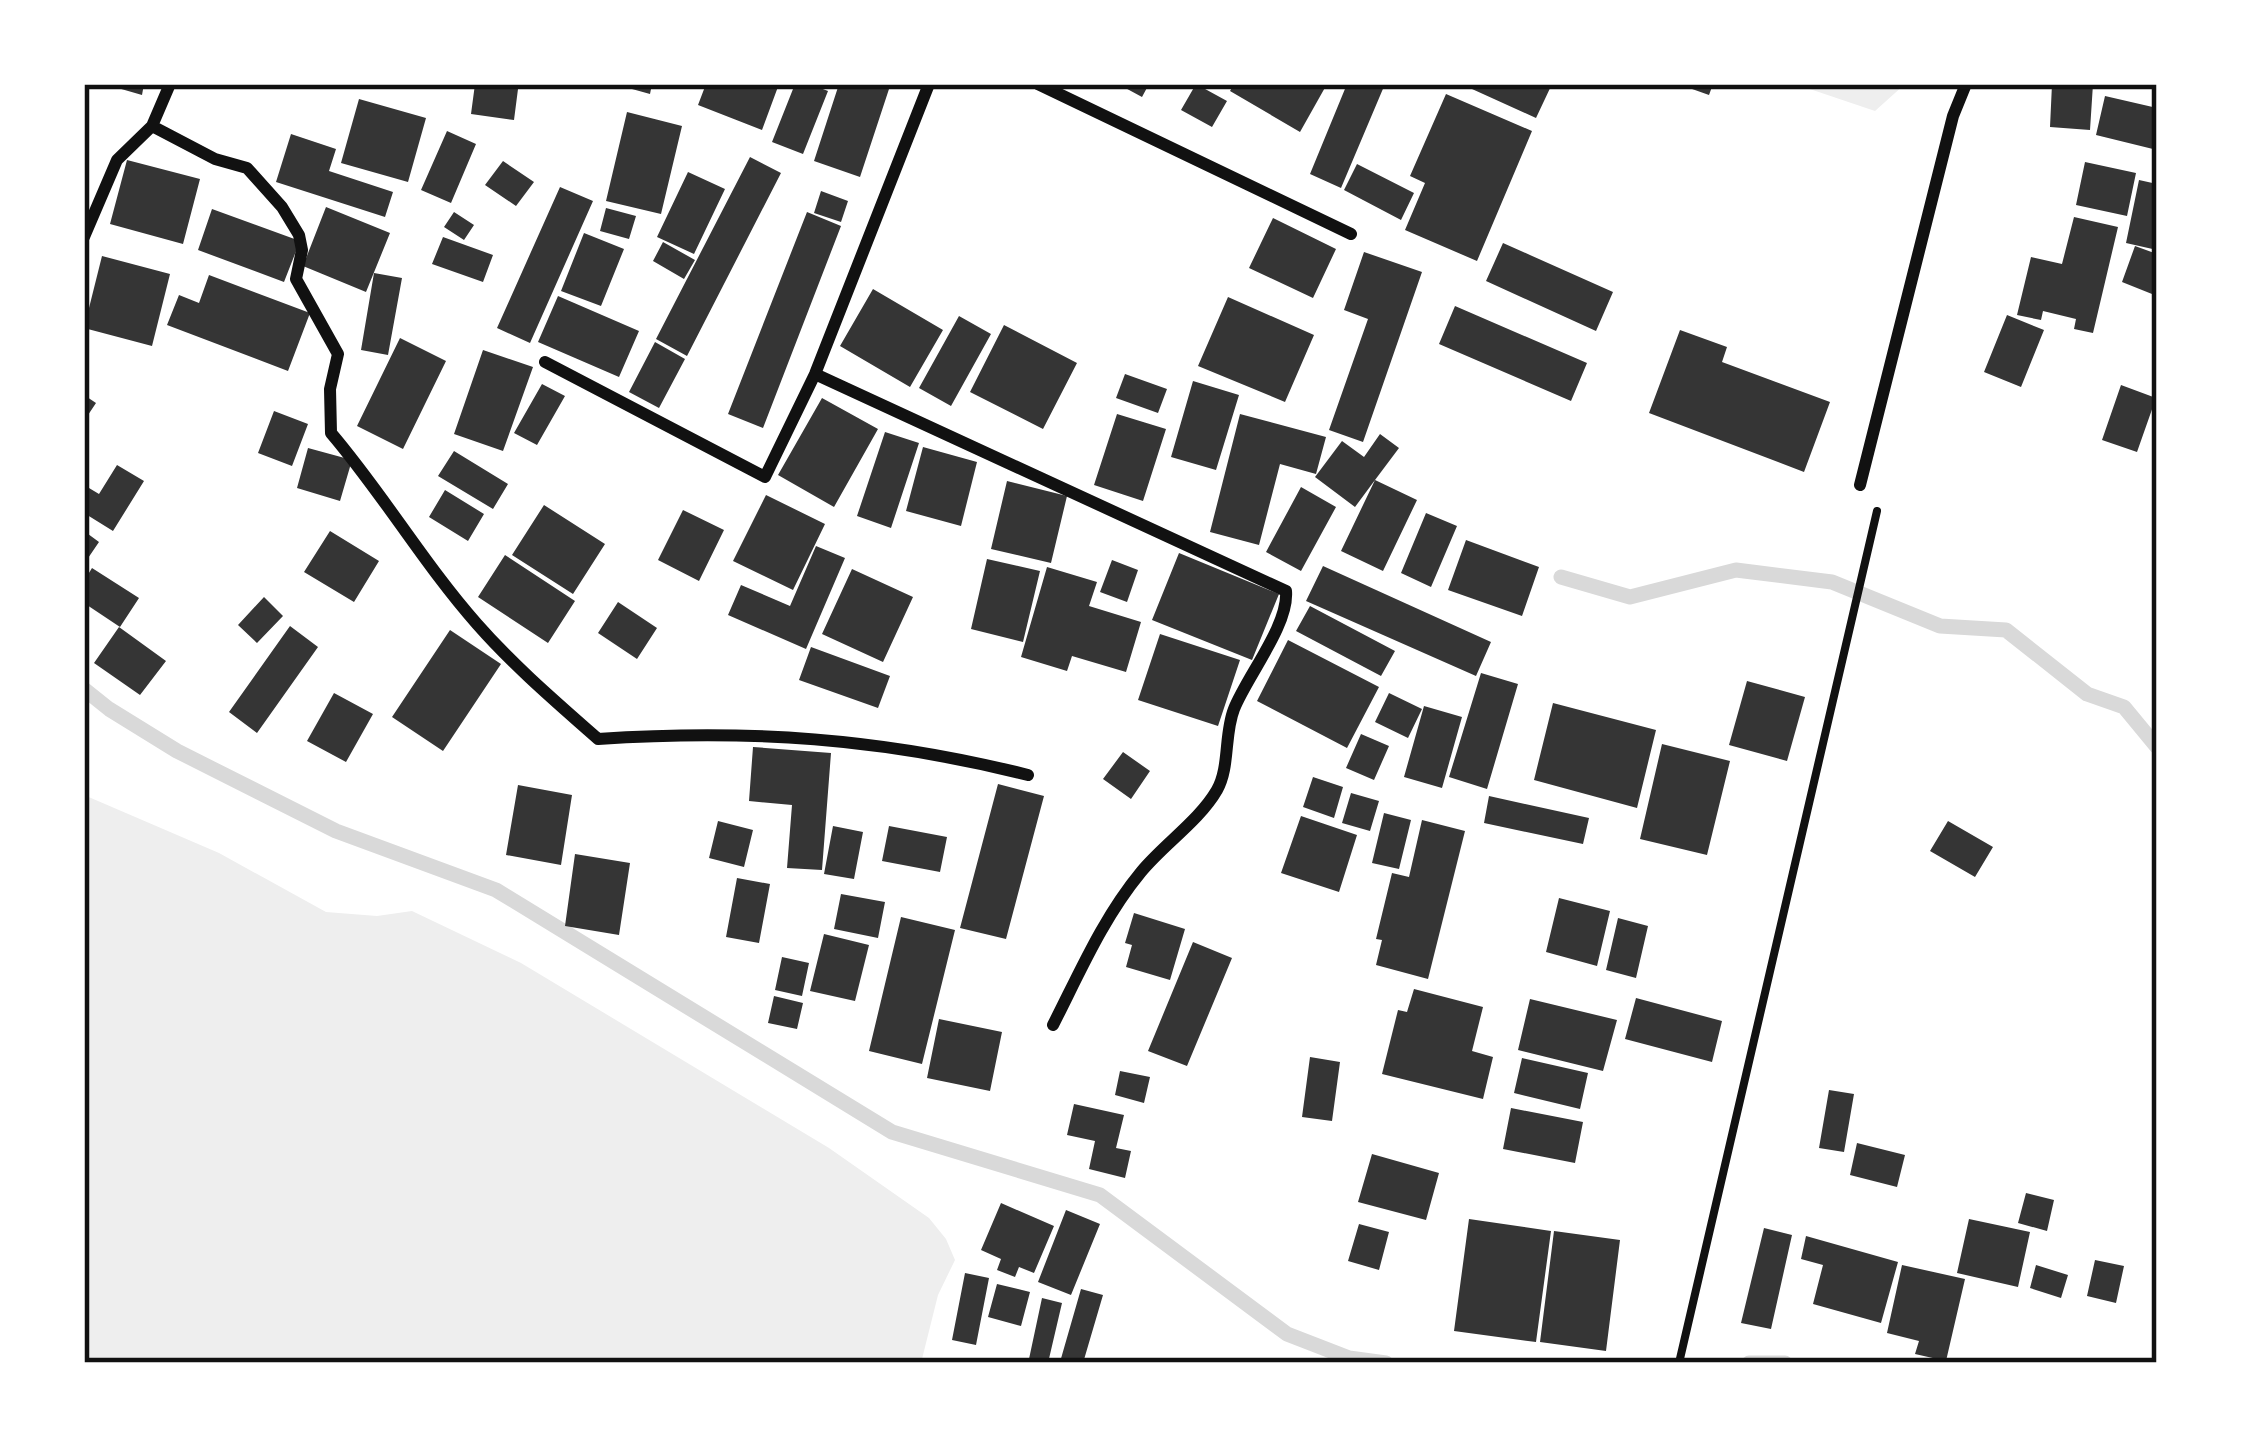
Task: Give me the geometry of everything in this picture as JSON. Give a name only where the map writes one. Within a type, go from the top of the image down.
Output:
[{"type":"street","points":[[84,237],[117,160],[152,126],[170,84]]},
{"type":"street","points":[[545,362],[765,477],[815,374],[929,84]]},
{"type":"street","points":[[1038,84],[1351,234]]},
{"type":"street","points":[[1860,485],[1952,116],[1966,84]]},
{"type":"street","points":[[152,126],[215,159],[247,167],[282,207],[299,235],[302,250],[296,279],[338,354],[330,388],[331,433],[476,622],[535,685],[598,739],[694,732],[807,738],[936,752],[1028,775]]},
{"type":"street","points":[[815,374],[1286,591],[1278,624],[1232,712],[1222,782],[1142,870],[1108,916],[1053,1025]]},
{"type":"path","points":[[1679,1363],[1880,498]]},
{"type":"shaded area","points":[[1795,84],[1905,84],[1875,111]]},
{"type":"shaded area","points":[[84,795],[219,853],[326,912],[377,916],[412,911],[521,963],[829,1148],[929,1218],[955,1260],[938,1295],[921,1363],[84,1363]]},
{"type":"building","points":[[104,84],[144,84],[142,95]]},
{"type":"building","points":[[475,84],[518,89],[514,120],[471,114]]},
{"type":"building","points":[[614,84],[652,84],[650,94]]},
{"type":"building","points":[[706,84],[779,84],[762,130],[698,105]]},
{"type":"building","points":[[795,84],[828,91],[803,154],[772,142]]},
{"type":"building","points":[[839,84],[876,84],[889,89],[860,177],[814,161]]},
{"type":"building","points":[[1118,84],[1149,84],[1142,97]]},
{"type":"building","points":[[1196,84],[1227,101],[1212,127],[1181,110]]},
{"type":"building","points":[[1234,84],[1327,84],[1300,132],[1230,91]]},
{"type":"building","points":[[1347,84],[1385,84],[1341,188],[1310,174]]},
{"type":"building","points":[[1474,84],[1552,84],[1536,118],[1472,89]]},
{"type":"building","points":[[1678,84],[1713,84],[1709,95]]},
{"type":"building","points":[[2052,84],[2093,84],[2090,130],[2050,127]]},
{"type":"building","points":[[1446,94],[1532,131],[1477,261],[1405,230],[1425,183],[1410,176]]},
{"type":"building","points":[[2105,96],[2157,108],[2157,150],[2096,135]]},
{"type":"building","points":[[359,99],[426,118],[408,182],[341,163]]},
{"type":"building","points":[[627,112],[682,126],[661,214],[606,201]]},
{"type":"building","points":[[447,131],[476,144],[451,203],[421,190]]},
{"type":"building","points":[[291,134],[336,149],[329,171],[393,192],[385,217],[276,182]]},
{"type":"building","points":[[750,157],[781,173],[687,356],[656,339]]},
{"type":"building","points":[[127,160],[200,179],[183,244],[110,224]]},
{"type":"building","points":[[503,161],[534,182],[516,206],[485,185]]},
{"type":"building","points":[[2085,162],[2136,173],[2127,216],[2076,205]]},
{"type":"building","points":[[1357,164],[1414,193],[1401,220],[1344,190]]},
{"type":"building","points":[[688,172],[725,189],[694,254],[657,237]]},
{"type":"building","points":[[2139,180],[2157,184],[2157,250],[2126,243]]},
{"type":"building","points":[[560,187],[593,201],[530,343],[497,328]]},
{"type":"building","points":[[821,191],[848,201],[841,222],[814,213]]},
{"type":"building","points":[[326,207],[390,233],[366,292],[303,266]]},
{"type":"building","points":[[606,208],[636,216],[629,239],[600,231]]},
{"type":"building","points":[[212,209],[300,241],[284,282],[198,250]]},
{"type":"building","points":[[454,212],[474,225],[464,240],[444,227]]},
{"type":"building","points":[[807,212],[841,226],[763,428],[728,414]]},
{"type":"building","points":[[2074,217],[2118,227],[2093,333],[2074,329],[2076,319],[2043,311],[2041,320],[2017,315],[2031,257],[2062,264]]},
{"type":"building","points":[[1273,218],[1336,249],[1313,298],[1249,268]]},
{"type":"building","points":[[584,233],[624,249],[601,306],[561,291]]},
{"type":"building","points":[[443,237],[493,255],[483,282],[432,264]]},
{"type":"building","points":[[663,242],[695,260],[684,279],[653,261]]},
{"type":"building","points":[[1503,243],[1613,292],[1596,331],[1486,281]]},
{"type":"building","points":[[2135,246],[2157,254],[2157,296],[2122,282]]},
{"type":"building","points":[[1364,252],[1422,272],[1363,442],[1329,430],[1368,319],[1344,310]]},
{"type":"building","points":[[102,256],[170,274],[152,346],[84,328]]},
{"type":"building","points":[[374,273],[402,278],[388,355],[361,350]]},
{"type":"building","points":[[209,275],[310,313],[288,371],[167,325],[179,295],[199,303]]},
{"type":"building","points":[[873,289],[943,330],[910,387],[840,346]]},
{"type":"building","points":[[558,296],[639,331],[619,377],[538,342]]},
{"type":"building","points":[[1228,297],[1314,335],[1285,402],[1198,366]]},
{"type":"building","points":[[1455,306],[1587,363],[1571,401],[1439,344]]},
{"type":"building","points":[[2007,315],[2044,330],[2021,387],[1984,372]]},
{"type":"building","points":[[959,316],[991,334],[951,406],[919,388]]},
{"type":"building","points":[[1004,325],[1077,363],[1043,429],[970,392]]},
{"type":"building","points":[[1680,330],[1727,347],[1722,362],[1830,402],[1804,472],[1649,413]]},
{"type":"building","points":[[400,338],[446,361],[403,449],[357,426]]},
{"type":"building","points":[[655,342],[685,359],[659,408],[629,392]]},
{"type":"building","points":[[483,350],[533,367],[503,451],[454,434]]},
{"type":"building","points":[[1125,374],[1167,389],[1158,413],[1116,398]]},
{"type":"building","points":[[1193,381],[1239,395],[1216,470],[1171,457]]},
{"type":"building","points":[[542,384],[565,396],[537,445],[514,433]]},
{"type":"building","points":[[2121,385],[2156,398],[2137,452],[2102,440]]},
{"type":"building","points":[[84,395],[96,403],[84,421]]},
{"type":"building","points":[[822,398],[878,429],[834,507],[778,475]]},
{"type":"building","points":[[274,411],[308,424],[292,466],[258,453]]},
{"type":"building","points":[[1117,414],[1166,429],[1143,501],[1094,485]]},
{"type":"building","points":[[1240,414],[1326,437],[1316,474],[1280,464],[1259,545],[1210,532]]},
{"type":"building","points":[[885,432],[919,443],[891,528],[857,516]]},
{"type":"building","points":[[1380,434],[1399,448],[1355,507],[1315,477],[1342,441],[1364,457]]},
{"type":"building","points":[[923,447],[977,462],[961,526],[906,511]]},
{"type":"building","points":[[308,448],[352,460],[340,501],[297,488]]},
{"type":"building","points":[[454,451],[508,484],[493,509],[438,476]]},
{"type":"building","points":[[117,465],[144,481],[113,531],[84,513],[84,485],[99,494]]},
{"type":"building","points":[[1375,480],[1417,500],[1383,571],[1341,551]]},
{"type":"building","points":[[1007,481],[1067,496],[1051,563],[991,549]]},
{"type":"building","points":[[1301,487],[1336,507],[1301,571],[1266,552]]},
{"type":"building","points":[[445,490],[484,514],[468,541],[429,517]]},
{"type":"building","points":[[766,495],[825,524],[793,590],[733,561]]},
{"type":"building","points":[[544,505],[605,544],[573,594],[512,555]]},
{"type":"building","points":[[683,510],[724,530],[699,581],[658,560]]},
{"type":"building","points":[[1426,513],[1457,526],[1431,587],[1401,573]]},
{"type":"building","points":[[84,531],[99,542],[84,564]]},
{"type":"building","points":[[330,531],[379,561],[354,602],[304,572]]},
{"type":"building","points":[[1466,540],[1539,567],[1522,616],[1448,590]]},
{"type":"building","points":[[816,546],[845,558],[806,649],[728,615],[741,585],[790,606]]},
{"type":"building","points":[[1179,553],[1279,594],[1252,660],[1152,620]]},
{"type":"building","points":[[505,555],[575,601],[548,643],[478,597]]},
{"type":"building","points":[[987,559],[1040,571],[1023,642],[971,629]]},
{"type":"building","points":[[1112,560],[1138,570],[1127,602],[1100,592]]},
{"type":"building","points":[[1323,566],[1491,642],[1476,676],[1306,601]]},
{"type":"building","points":[[1047,567],[1097,582],[1089,606],[1141,622],[1126,672],[1072,656],[1067,671],[1021,657]]},
{"type":"building","points":[[92,568],[139,598],[120,627],[84,603],[84,581]]},
{"type":"building","points":[[852,569],[913,597],[883,662],[822,634]]},
{"type":"building","points":[[264,597],[283,616],[257,643],[238,625]]},
{"type":"building","points":[[618,602],[657,628],[637,659],[598,633]]},
{"type":"building","points":[[1310,606],[1395,651],[1381,676],[1296,631]]},
{"type":"building","points":[[290,626],[318,647],[257,733],[229,712]]},
{"type":"building","points":[[119,627],[166,661],[140,695],[94,663]]},
{"type":"building","points":[[450,630],[501,664],[443,751],[392,717]]},
{"type":"building","points":[[1160,634],[1240,660],[1218,726],[1138,700]]},
{"type":"building","points":[[1288,640],[1379,687],[1347,748],[1257,701]]},
{"type":"building","points":[[811,647],[890,676],[878,708],[799,680]]},
{"type":"building","points":[[1481,673],[1518,684],[1487,789],[1449,777]]},
{"type":"building","points":[[1747,681],[1805,697],[1787,761],[1729,745]]},
{"type":"building","points":[[334,693],[373,714],[346,762],[307,741]]},
{"type":"building","points":[[1389,693],[1422,709],[1408,738],[1375,722]]},
{"type":"building","points":[[1553,703],[1656,730],[1637,808],[1534,780]]},
{"type":"building","points":[[1424,706],[1462,717],[1442,788],[1404,777]]},
{"type":"building","points":[[1361,734],[1389,746],[1374,780],[1346,768]]},
{"type":"building","points":[[1662,744],[1730,761],[1707,855],[1640,839]]},
{"type":"building","points":[[753,747],[831,753],[822,870],[787,868],[792,805],[749,801]]},
{"type":"building","points":[[1123,752],[1150,771],[1131,799],[1103,779]]},
{"type":"building","points":[[1313,777],[1343,787],[1334,818],[1303,807]]},
{"type":"building","points":[[998,784],[1044,796],[1006,939],[960,928]]},
{"type":"building","points":[[518,785],[572,795],[561,865],[506,855]]},
{"type":"building","points":[[1351,793],[1379,801],[1370,831],[1342,823]]},
{"type":"building","points":[[1489,796],[1589,818],[1583,844],[1484,823]]},
{"type":"building","points":[[1384,813],[1411,820],[1399,869],[1372,863]]},
{"type":"building","points":[[1301,816],[1357,835],[1339,892],[1281,873]]},
{"type":"building","points":[[1422,820],[1465,831],[1428,979],[1376,965],[1382,940],[1376,939],[1392,873],[1409,877]]},
{"type":"building","points":[[718,821],[753,830],[744,867],[709,858]]},
{"type":"building","points":[[1948,821],[1993,847],[1975,877],[1930,851]]},
{"type":"building","points":[[833,826],[863,832],[854,879],[824,874]]},
{"type":"building","points":[[889,826],[947,837],[940,872],[882,861]]},
{"type":"building","points":[[575,854],[630,863],[619,935],[565,926]]},
{"type":"building","points":[[737,878],[770,884],[759,943],[726,937]]},
{"type":"building","points":[[841,894],[885,902],[878,938],[834,929]]},
{"type":"building","points":[[1559,898],[1610,911],[1597,966],[1546,952]]},
{"type":"building","points":[[1134,913],[1185,929],[1170,980],[1126,967],[1132,945],[1125,943]]},
{"type":"building","points":[[901,917],[955,930],[922,1064],[869,1051]]},
{"type":"building","points":[[1618,918],[1648,926],[1636,978],[1606,970]]},
{"type":"building","points":[[824,934],[869,945],[855,1001],[810,991]]},
{"type":"building","points":[[1193,942],[1232,958],[1187,1066],[1148,1051]]},
{"type":"building","points":[[782,957],[809,963],[802,996],[775,990]]},
{"type":"building","points":[[1414,989],[1483,1007],[1472,1051],[1493,1057],[1483,1099],[1382,1074],[1398,1010],[1407,1012]]},
{"type":"building","points":[[774,996],[803,1003],[797,1029],[768,1023]]},
{"type":"building","points":[[1636,998],[1722,1021],[1712,1062],[1625,1039]]},
{"type":"building","points":[[1530,999],[1617,1020],[1603,1071],[1518,1050]]},
{"type":"building","points":[[939,1019],[1002,1032],[990,1091],[927,1078]]},
{"type":"building","points":[[1310,1057],[1340,1062],[1332,1121],[1302,1117]]},
{"type":"building","points":[[1522,1058],[1588,1073],[1580,1109],[1514,1093]]},
{"type":"building","points":[[1120,1071],[1150,1077],[1144,1103],[1115,1095]]},
{"type":"building","points":[[1829,1090],[1854,1094],[1844,1152],[1819,1148]]},
{"type":"building","points":[[1074,1104],[1124,1115],[1116,1148],[1131,1151],[1125,1178],[1089,1169],[1095,1141],[1067,1135]]},
{"type":"building","points":[[1511,1108],[1583,1122],[1575,1163],[1503,1149]]},
{"type":"building","points":[[1857,1143],[1905,1155],[1897,1187],[1850,1175]]},
{"type":"building","points":[[1372,1154],[1439,1173],[1426,1220],[1358,1202]]},
{"type":"building","points":[[2026,1193],[2054,1200],[2047,1231],[2018,1223]]},
{"type":"building","points":[[1001,1203],[1054,1226],[1034,1273],[1019,1267],[1015,1277],[997,1270],[1001,1259],[981,1250]]},
{"type":"building","points":[[1066,1210],[1100,1224],[1071,1295],[1038,1282]]},
{"type":"building","points":[[1469,1219],[1551,1231],[1536,1342],[1454,1331]]},
{"type":"building","points":[[1969,1219],[2030,1232],[2018,1287],[1957,1273]]},
{"type":"building","points":[[1359,1224],[1389,1232],[1379,1270],[1348,1261]]},
{"type":"building","points":[[1764,1228],[1792,1235],[1771,1329],[1741,1323]]},
{"type":"building","points":[[1554,1231],[1620,1240],[1606,1351],[1540,1342]]},
{"type":"building","points":[[1806,1236],[1898,1262],[1881,1323],[1813,1304],[1823,1265],[1801,1259]]},
{"type":"building","points":[[2095,1260],[2124,1266],[2116,1303],[2087,1296]]},
{"type":"building","points":[[1902,1265],[1965,1279],[1946,1361],[1915,1354],[1919,1341],[1887,1333]]},
{"type":"building","points":[[2036,1265],[2068,1275],[2061,1298],[2030,1288]]},
{"type":"building","points":[[965,1273],[989,1278],[976,1345],[952,1340]]},
{"type":"building","points":[[997,1284],[1030,1292],[1021,1326],[988,1317]]},
{"type":"building","points":[[1081,1289],[1103,1295],[1083,1363],[1060,1362]]},
{"type":"building","points":[[1042,1298],[1062,1303],[1048,1363],[1029,1359]]},
{"type":"waterway","points":[[1561,577],[1630,597],[1736,570],[1832,582],[1940,626],[2006,630],[2087,694],[2124,707],[2157,747]]},
{"type":"waterway","points":[[84,689],[177,751],[336,831],[496,890],[892,1132],[1100,1195],[1287,1334],[1349,1358],[1386,1363]]},
{"type":"waterway","points":[[1749,1363],[1785,1363]]}]
